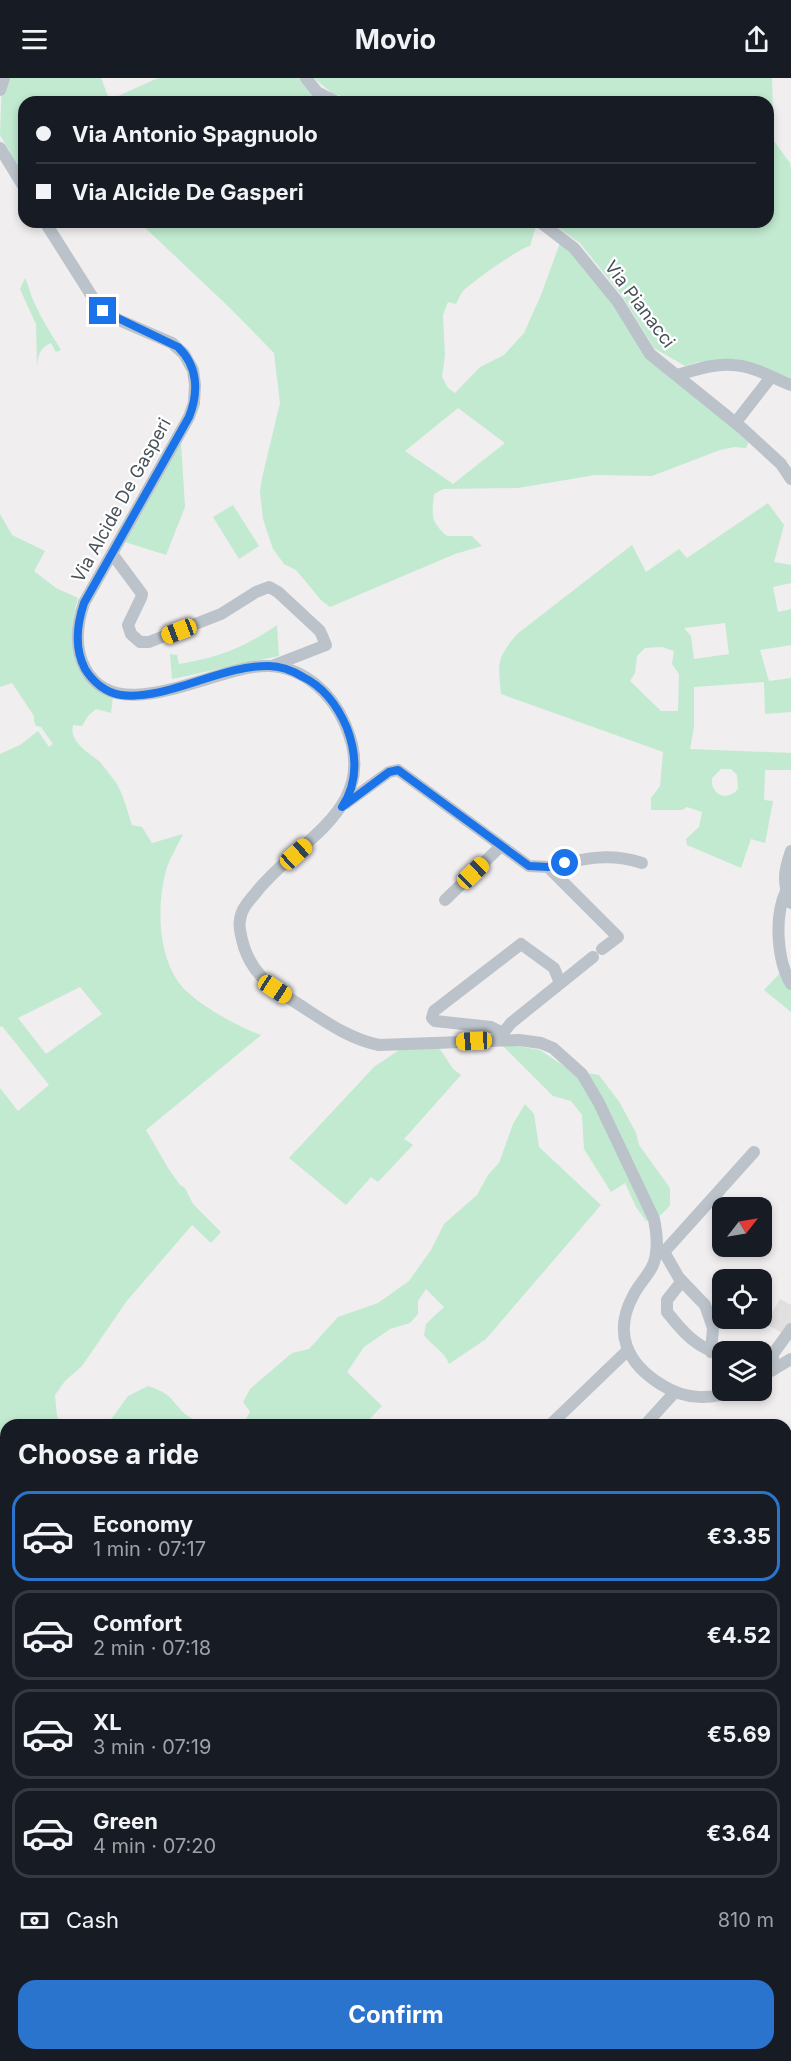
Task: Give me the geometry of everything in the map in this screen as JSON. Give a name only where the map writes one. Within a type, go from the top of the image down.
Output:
[{"type":"street","points":[[0,90],[4,78]]},
{"type":"street","points":[[306,78],[317,92],[325,96]]},
{"type":"street","points":[[0,148],[18,177]]},
{"type":"street","name":"Via Alcide De Gasperi","points":[[49,228],[100,309],[175,345],[187,358],[194,374],[195,397],[189,417],[84,603],[78,626],[78,644],[82,662],[88,674],[100,686],[117,695],[137,696],[244,668],[271,666],[292,671],[309,680],[328,696],[341,716],[351,743],[354,767],[352,787],[342,807],[317,834],[264,883],[244,908],[239,921],[242,938],[252,966],[275,989],[348,1035],[362,1041],[379,1045],[500,1036],[541,1043],[553,1048],[582,1074],[599,1104],[654,1219],[660,1252]]},
{"type":"street","name":"Via Pianacci","points":[[548,228],[574,248],[618,302],[650,354],[735,422],[780,464],[791,479]]},
{"type":"street","points":[[677,375],[699,368],[733,365],[791,385]]},
{"type":"street","points":[[735,422],[771,377]]},
{"type":"street","points":[[113,555],[142,594],[128,625],[131,634],[140,642],[149,642],[221,614],[263,589],[269,587],[278,592],[320,631],[326,645],[271,666]]},
{"type":"street","points":[[342,807],[389,772],[398,770],[529,866],[548,867],[607,856],[624,857],[642,863]]},
{"type":"street","points":[[445,900],[501,846]]},
{"type":"street","points":[[791,851],[784,870],[786,891],[791,903]]},
{"type":"street","points":[[548,867],[618,937],[511,1023],[500,1036],[491,1027],[435,1021],[432,1018],[434,1011],[521,944],[554,968],[560,983]]},
{"type":"street","points":[[786,891],[782,901],[778,951],[785,975],[791,984]]},
{"type":"street","name":"Via Alcide De Gasperi","points":[[712,1397],[696,1397],[675,1392],[649,1376],[628,1350],[622,1330],[624,1317],[632,1296],[660,1252],[754,1152]]},
{"type":"street","points":[[660,1252],[682,1281],[705,1305],[715,1341]]},
{"type":"street","points":[[682,1281],[667,1300],[667,1312],[696,1343],[712,1351]]},
{"type":"street","points":[[772,1350],[791,1329]]},
{"type":"street","points":[[556,1419],[628,1350]]},
{"type":"street","points":[[772,1371],[791,1359]]},
{"type":"street","points":[[650,1419],[675,1392]]},
{"type":"shaded area","points":[[780,1299],[791,1305],[791,1321],[784,1334],[772,1327],[772,1313]]},
{"type":"green space","points":[[2,78],[101,78],[108,96],[18,96],[18,166],[0,135]]},
{"type":"green space","points":[[158,78],[301,78],[320,96],[118,96]]},
{"type":"green space","points":[[314,78],[772,78],[773,96],[341,96],[332,93]]},
{"type":"green space","points":[[774,141],[790,163],[791,170],[791,378],[736,359],[698,362],[685,366],[654,348],[623,297],[580,243],[559,228],[774,228]]},
{"type":"green space","points":[[145,228],[535,228],[530,246],[476,280],[463,291],[456,304],[448,302],[443,315],[445,355],[442,377],[448,388],[455,393],[480,367],[504,355],[524,333],[560,243],[573,253],[616,304],[641,346],[750,439],[746,448],[735,447],[720,450],[652,476],[595,475],[518,488],[443,489],[434,494],[433,518],[435,522],[447,536],[472,536],[482,546],[455,554],[330,607],[321,600],[296,570],[284,564],[273,549],[263,519],[260,492],[262,478],[280,403],[274,353]],"holes":[[[458,408],[505,443],[453,484],[405,451]]]},
{"type":"green space","points":[[25,278],[36,307],[61,350],[56,352],[51,343],[44,347],[39,356],[37,368],[36,324],[20,289]]},
{"type":"green space","points":[[181,443],[185,507],[166,555],[125,542]]},
{"type":"green space","points":[[768,503],[784,525],[774,562],[791,565],[791,583],[773,587],[778,612],[791,609],[791,645],[760,650],[769,681],[791,678],[791,712],[765,714],[764,682],[694,687],[694,727],[690,749],[791,753],[791,770],[765,770],[764,800],[773,801],[765,843],[751,839],[741,868],[687,845],[686,839],[699,827],[702,812],[687,807],[682,810],[651,810],[651,798],[660,786],[663,752],[501,694],[500,662],[505,650],[517,634],[632,545],[646,572],[679,549],[687,558]],"holes":[[[725,623],[729,654],[694,659],[691,636],[684,628]],[[662,647],[674,651],[672,664],[679,674],[678,711],[661,711],[630,681],[635,673],[637,656],[645,648]],[[721,769],[731,769],[737,775],[738,789],[729,795],[720,795],[714,789],[712,778]]]},
{"type":"green space","points":[[233,505],[259,546],[239,559],[213,517]]},
{"type":"green space","points":[[0,514],[12,535],[45,551],[34,571],[56,588],[78,598],[72,628],[74,656],[87,680],[98,690],[113,697],[111,713],[96,709],[82,726],[73,725],[72,731],[76,741],[99,761],[117,784],[132,825],[142,827],[152,843],[183,834],[167,867],[160,910],[162,940],[170,968],[183,988],[203,1005],[228,1020],[261,1035],[146,1130],[168,1168],[180,1185],[185,1188],[193,1204],[221,1232],[211,1243],[192,1225],[126,1302],[82,1366],[65,1381],[55,1395],[58,1419],[0,1419],[0,1088],[18,1111],[49,1085],[2,1026],[0,1027],[0,754],[20,745],[38,731],[49,747],[53,744],[41,727],[36,726],[34,716],[12,683],[0,687]],"holes":[[[80,987],[102,1014],[46,1054],[18,1018]]]},
{"type":"green space","points":[[277,625],[279,656],[172,679],[170,654],[177,655],[179,664],[206,659],[242,646]]},
{"type":"green space","points":[[780,973],[791,990],[791,1012],[764,990]]},
{"type":"green space","points":[[500,1043],[540,1050],[570,1070],[599,1075],[620,1103],[636,1133],[639,1145],[670,1188],[670,1205],[656,1218],[646,1221],[636,1207],[625,1183],[611,1192],[584,1149],[582,1115],[571,1101],[553,1096]]},
{"type":"green space","points":[[405,1046],[438,1046],[453,1069],[461,1075],[404,1139],[413,1145],[378,1182],[371,1177],[346,1205],[289,1158],[374,1067]]},
{"type":"green space","points":[[525,1104],[534,1114],[539,1147],[601,1205],[486,1339],[449,1364],[424,1335],[426,1324],[444,1307],[426,1289],[418,1301],[418,1314],[410,1323],[390,1329],[364,1347],[347,1372],[382,1406],[370,1419],[246,1419],[250,1412],[243,1402],[250,1389],[292,1353],[309,1349],[338,1317],[378,1303],[409,1281],[431,1250],[444,1224],[477,1195],[488,1175],[499,1163],[513,1124]]},
{"type":"green space","points":[[148,1386],[166,1394],[193,1419],[111,1419],[128,1396]]},
{"type":"route","points":[[103,311],[178,347],[193,370],[195,391],[189,417],[81,611],[77,638],[82,662],[92,679],[112,693],[131,696],[153,693],[244,668],[271,666],[292,671],[316,684],[328,696],[348,731],[354,756],[354,778],[342,807],[389,772],[398,770],[529,866],[548,867],[565,863]]}]
